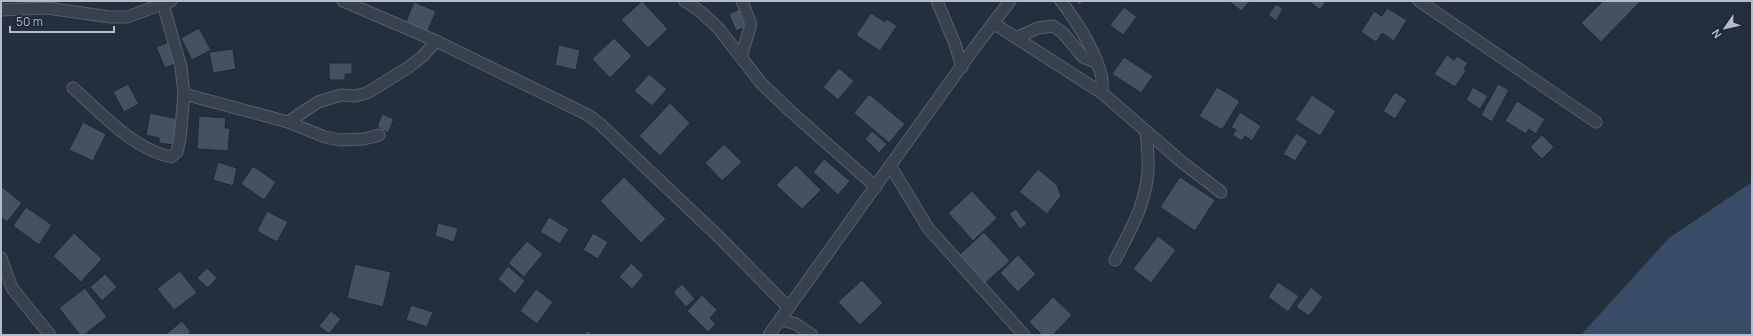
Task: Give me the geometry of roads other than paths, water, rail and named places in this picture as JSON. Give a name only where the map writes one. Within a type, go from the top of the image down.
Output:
[{"type":"street","points":[[343,1],[436,41],[588,115],[600,124],[720,238],[788,307]]},
{"type":"street","points":[[685,1],[701,12],[719,28],[761,83],[876,187]]},
{"type":"street","points":[[741,57],[751,24],[742,1]]},
{"type":"street","points":[[937,1],[953,37],[962,67]]},
{"type":"street","points":[[769,335],[1010,1]]},
{"type":"street","points":[[1061,1],[1082,34],[1097,64],[1102,76],[1102,93]]},
{"type":"street","points":[[1419,1],[1596,122]]},
{"type":"street","points":[[1,10],[47,8],[119,17],[134,15],[167,2],[181,67],[184,94],[180,139],[177,152],[171,157],[162,156],[128,137],[74,88]]},
{"type":"street","points":[[993,24],[1102,93],[1221,192]]},
{"type":"street","points":[[1016,38],[1038,28],[1053,26],[1063,33],[1083,57],[1097,64]]},
{"type":"street","points":[[288,122],[318,102],[341,95],[355,96],[368,93],[409,67],[423,56],[436,41]]},
{"type":"street","points":[[184,94],[288,122],[325,137],[340,140],[364,139],[379,135]]},
{"type":"street","points":[[1115,260],[1137,218],[1144,198],[1148,171],[1146,131]]},
{"type":"street","points":[[891,167],[928,228],[1024,335]]},
{"type":"street","points":[[1,258],[12,288],[50,335]]},
{"type":"street","points":[[780,319],[796,324],[812,335]]},
{"type":"water","points":[[1752,182],[1752,335],[1581,335],[1669,238]]}]
